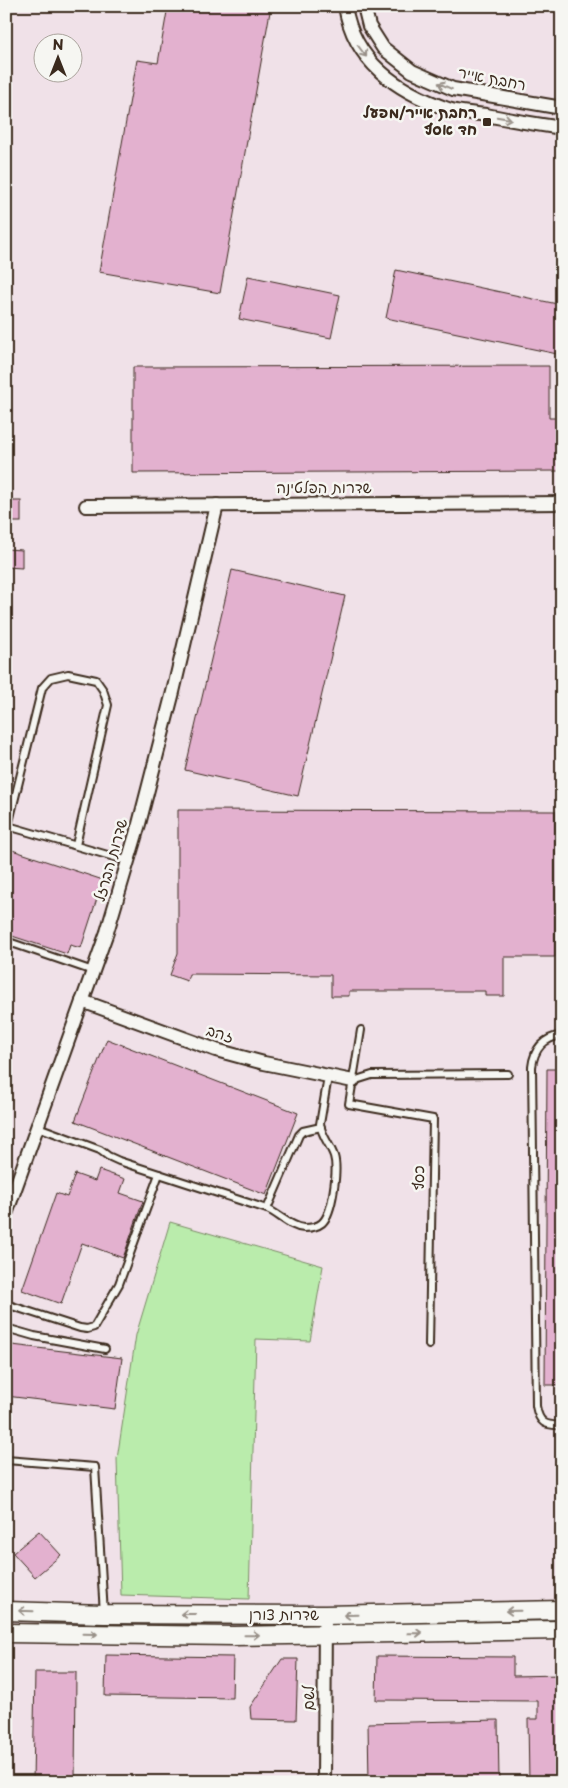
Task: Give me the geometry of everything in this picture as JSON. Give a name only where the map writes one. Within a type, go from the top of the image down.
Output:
[{"type":"street","points":[[345,6],[348,22],[358,46],[376,69],[404,90],[449,109],[562,128]]},
{"type":"street","name":"רחבת אייר","points":[[364,6],[369,26],[383,48],[412,71],[453,89],[562,108]]},
{"type":"street","name":"שדרות הפלטינה","points":[[86,506],[562,503]]},
{"type":"street","name":"שדרות הברזל","points":[[6,1214],[107,932],[173,692],[217,505]]},
{"type":"street","name":"זהב","points":[[82,1001],[216,1050],[264,1063],[353,1082]]},
{"type":"street","name":"שדרות צורן","points":[[6,1611],[104,1614],[325,1615],[562,1610]]},
{"type":"street","name":"לשם","points":[[324,1782],[325,1615]]},
{"type":"street","name":"שדרות צורן","points":[[6,1633],[234,1636],[562,1630]]},
{"type":"lane","points":[[76,846],[108,705],[103,690],[96,680],[68,674],[51,678],[42,688],[7,826],[76,846],[128,861]]},
{"type":"lane","points":[[6,941],[93,971]]},
{"type":"lane","points":[[361,1030],[353,1082],[372,1075],[508,1074]]},
{"type":"lane","points":[[562,1035],[548,1039],[540,1045],[533,1056],[532,1067],[536,1406],[537,1415],[542,1422],[562,1425]]},
{"type":"lane","points":[[38,1127],[100,1150],[119,1161],[267,1209],[296,1226],[303,1228],[314,1227],[322,1223],[326,1218],[335,1184],[334,1156],[320,1127],[328,1077]]},
{"type":"lane","name":"כסף","points":[[353,1082],[349,1104],[433,1119],[429,1345]]},
{"type":"lane","points":[[267,1209],[299,1135],[303,1131],[320,1127]]},
{"type":"lane","points":[[12,1306],[80,1328],[94,1327],[119,1284],[159,1174]]},
{"type":"lane","points":[[6,1328],[34,1336],[105,1349]]},
{"type":"lane","points":[[6,1460],[95,1467],[104,1614]]},
{"type":"shaded area","points":[[6,6],[562,6],[562,1782],[6,1782]]},
{"type":"green space","points":[[170,1222],[323,1266],[310,1341],[256,1339],[249,1599],[121,1595],[117,1459],[136,1335]]},
{"type":"building","points":[[168,6],[271,6],[220,293],[99,272],[137,60],[158,63]]},
{"type":"building","points":[[396,270],[562,305],[562,355],[386,318]]},
{"type":"building","points":[[248,276],[340,295],[331,338],[239,319]]},
{"type":"building","points":[[549,366],[549,418],[562,418],[562,471],[133,473],[133,367]]},
{"type":"building","points":[[6,501],[21,501],[21,522],[6,522]]},
{"type":"building","points":[[6,549],[22,550],[22,568],[6,567]]},
{"type":"building","points":[[232,570],[345,596],[298,796],[185,770]]},
{"type":"building","points":[[178,810],[555,811],[555,957],[504,957],[504,996],[485,996],[485,991],[349,991],[349,996],[331,996],[331,975],[189,974],[187,981],[170,975],[178,953]]},
{"type":"building","points":[[6,848],[103,880],[81,948],[70,945],[67,954],[6,934]]},
{"type":"building","points":[[107,1039],[298,1113],[266,1195],[75,1121]]},
{"type":"building","points":[[547,1069],[562,1069],[562,1385],[545,1385]]},
{"type":"building","points":[[99,1170],[125,1179],[120,1193],[143,1201],[123,1258],[82,1243],[61,1304],[22,1290],[56,1193],[67,1197],[75,1174],[95,1181]]},
{"type":"building","points":[[12,1345],[122,1358],[115,1409],[6,1396]]},
{"type":"building","points":[[39,1531],[61,1555],[35,1577],[13,1553]]},
{"type":"building","points":[[106,1655],[233,1657],[232,1698],[105,1696]]},
{"type":"building","points":[[377,1656],[513,1657],[513,1676],[562,1675],[562,1782],[529,1782],[528,1719],[538,1719],[538,1701],[376,1700]]},
{"type":"building","points":[[282,1659],[298,1659],[296,1720],[251,1719],[250,1707]]},
{"type":"building","points":[[35,1672],[76,1672],[75,1782],[33,1782]]},
{"type":"building","points":[[498,1720],[499,1782],[369,1782],[368,1723]]},
{"type":"place","name":"רחבת אייר/מפעל חד אסף","points":[[487,122]]}]
